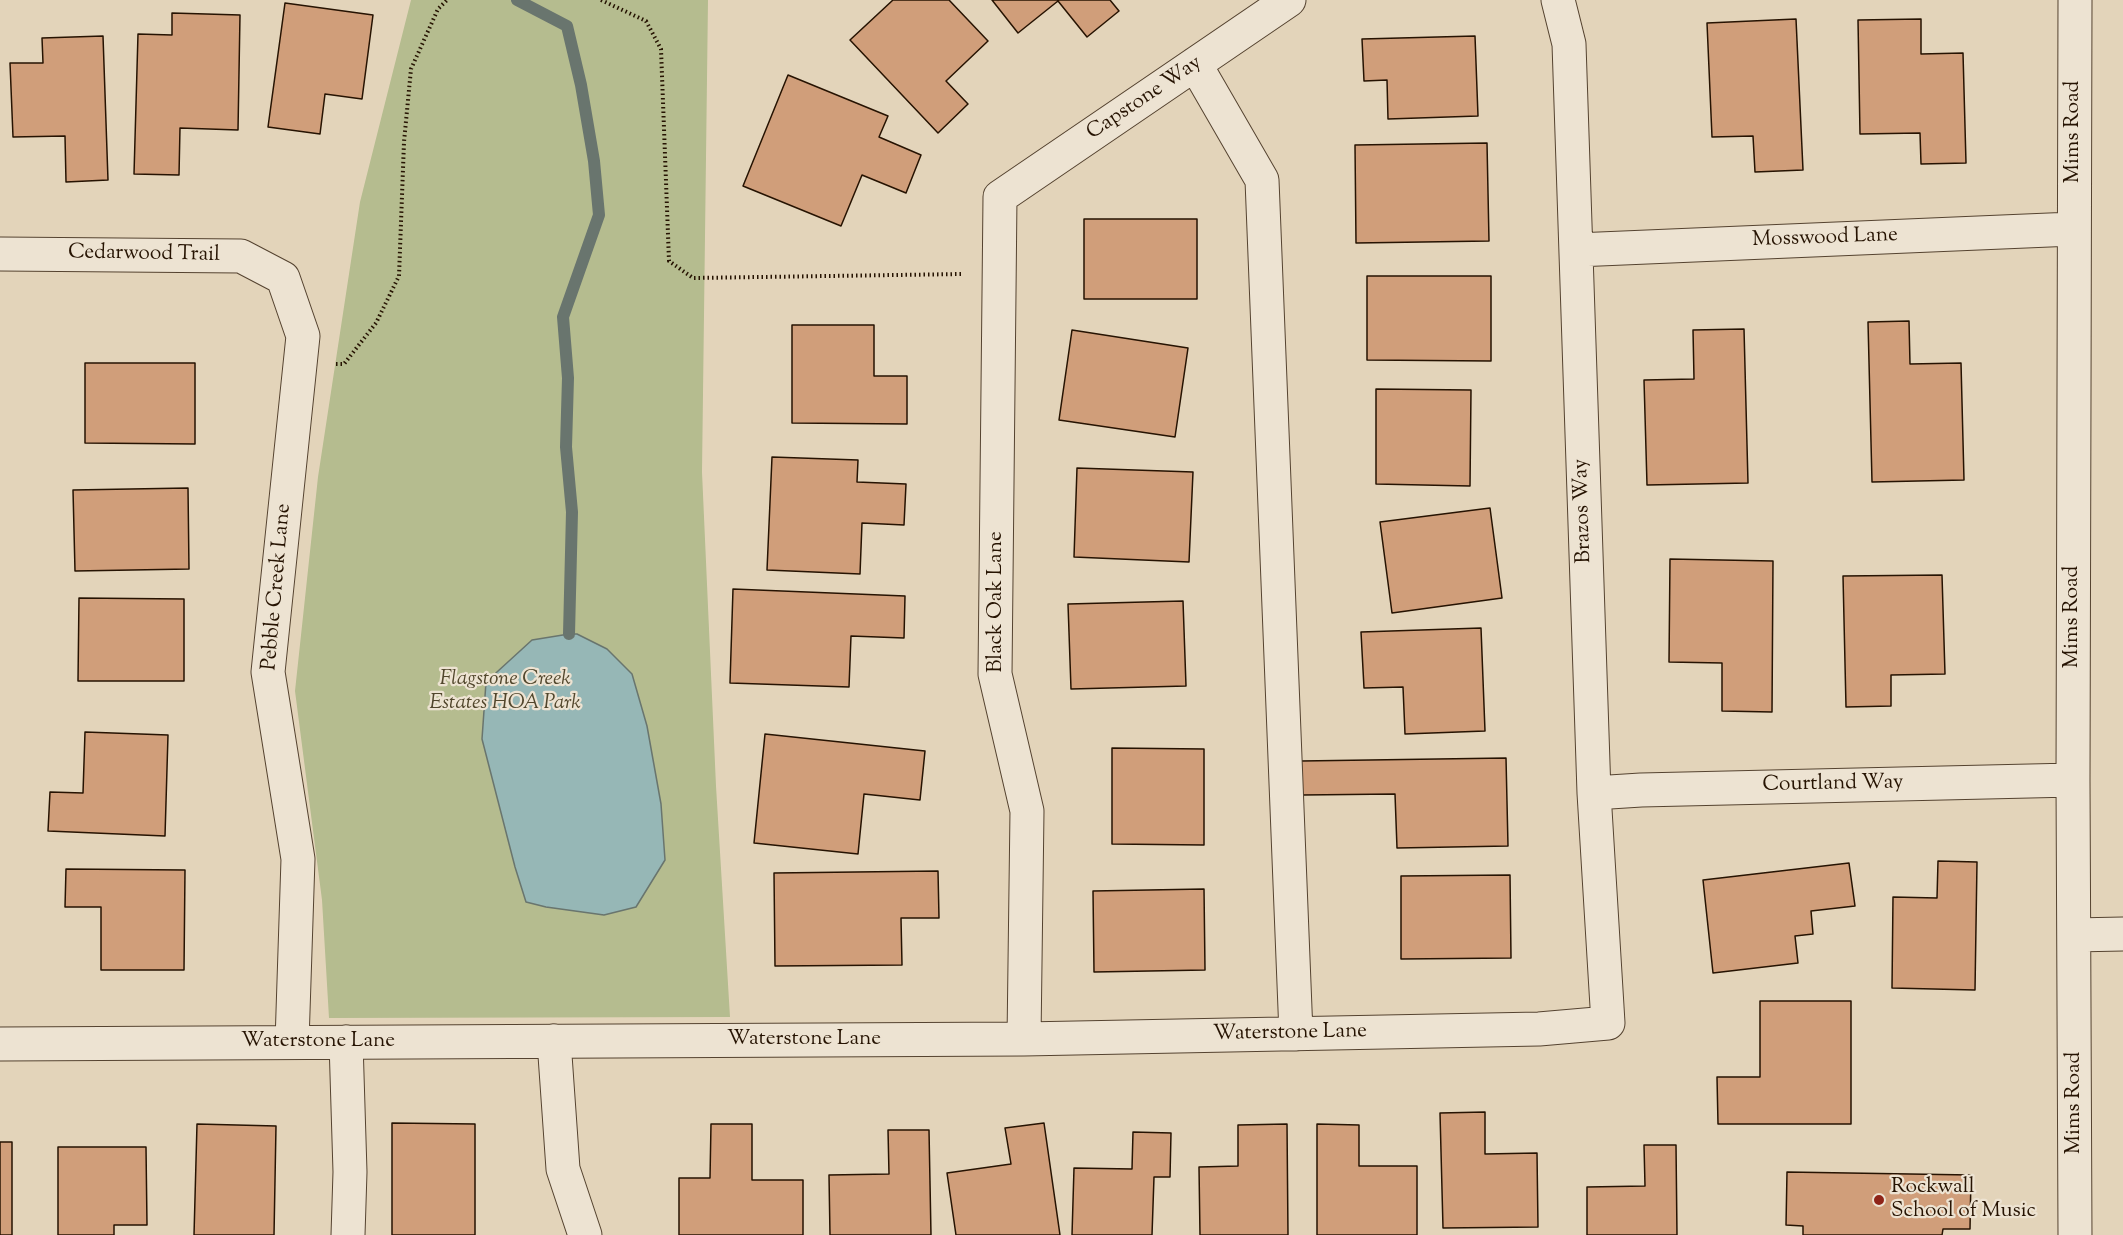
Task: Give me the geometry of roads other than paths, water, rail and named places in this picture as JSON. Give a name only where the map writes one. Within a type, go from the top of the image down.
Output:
[{"type":"street","name":"Capstone Way","points":[[1000,197],[1289,0]]},
{"type":"street","name":"Brazos Way","points":[[1558,0],[1569,44],[1594,793],[1608,1023]]},
{"type":"street","name":"Mims Road","points":[[2075,0],[2073,229],[2075,1235]]},
{"type":"street","points":[[1195,64],[1262,180],[1296,1034]]},
{"type":"street","name":"Black Oak Lane","points":[[1000,197],[996,674],[1027,811],[1024,1039]]},
{"type":"street","name":"Mosswood Lane","points":[[1576,250],[2073,229]]},
{"type":"street","name":"Cedarwood Trail","points":[[0,254],[241,256],[283,278]]},
{"type":"street","name":"Pebble Creek Lane","points":[[283,278],[303,336],[268,672],[298,859],[292,1042]]},
{"type":"street","name":"Courtland Way","points":[[1594,793],[2073,780]]},
{"type":"street","points":[[2074,935],[2123,934]]},
{"type":"street","name":"Waterstone Lane","points":[[0,1044],[1024,1039],[1539,1029],[1608,1023]]},
{"type":"street","points":[[554,1041],[563,1169],[585,1235]]},
{"type":"street","points":[[346,1042],[350,1172],[348,1235]]},
{"type":"water","points":[[577,634],[607,649],[632,674],[647,726],[661,804],[665,860],[636,907],[604,915],[526,902],[482,739],[486,682],[532,640]]},
{"type":"waterway","points":[[517,0],[567,26],[581,85],[594,161],[599,215],[563,317],[568,378],[566,447],[572,512],[569,634]]},
{"type":"place","name":"Rockwall School of Music","points":[[1879,1200]]},
{"type":"park label","name":"Flagstone Creek Estates HOA Park","points":[[505,692]]}]
